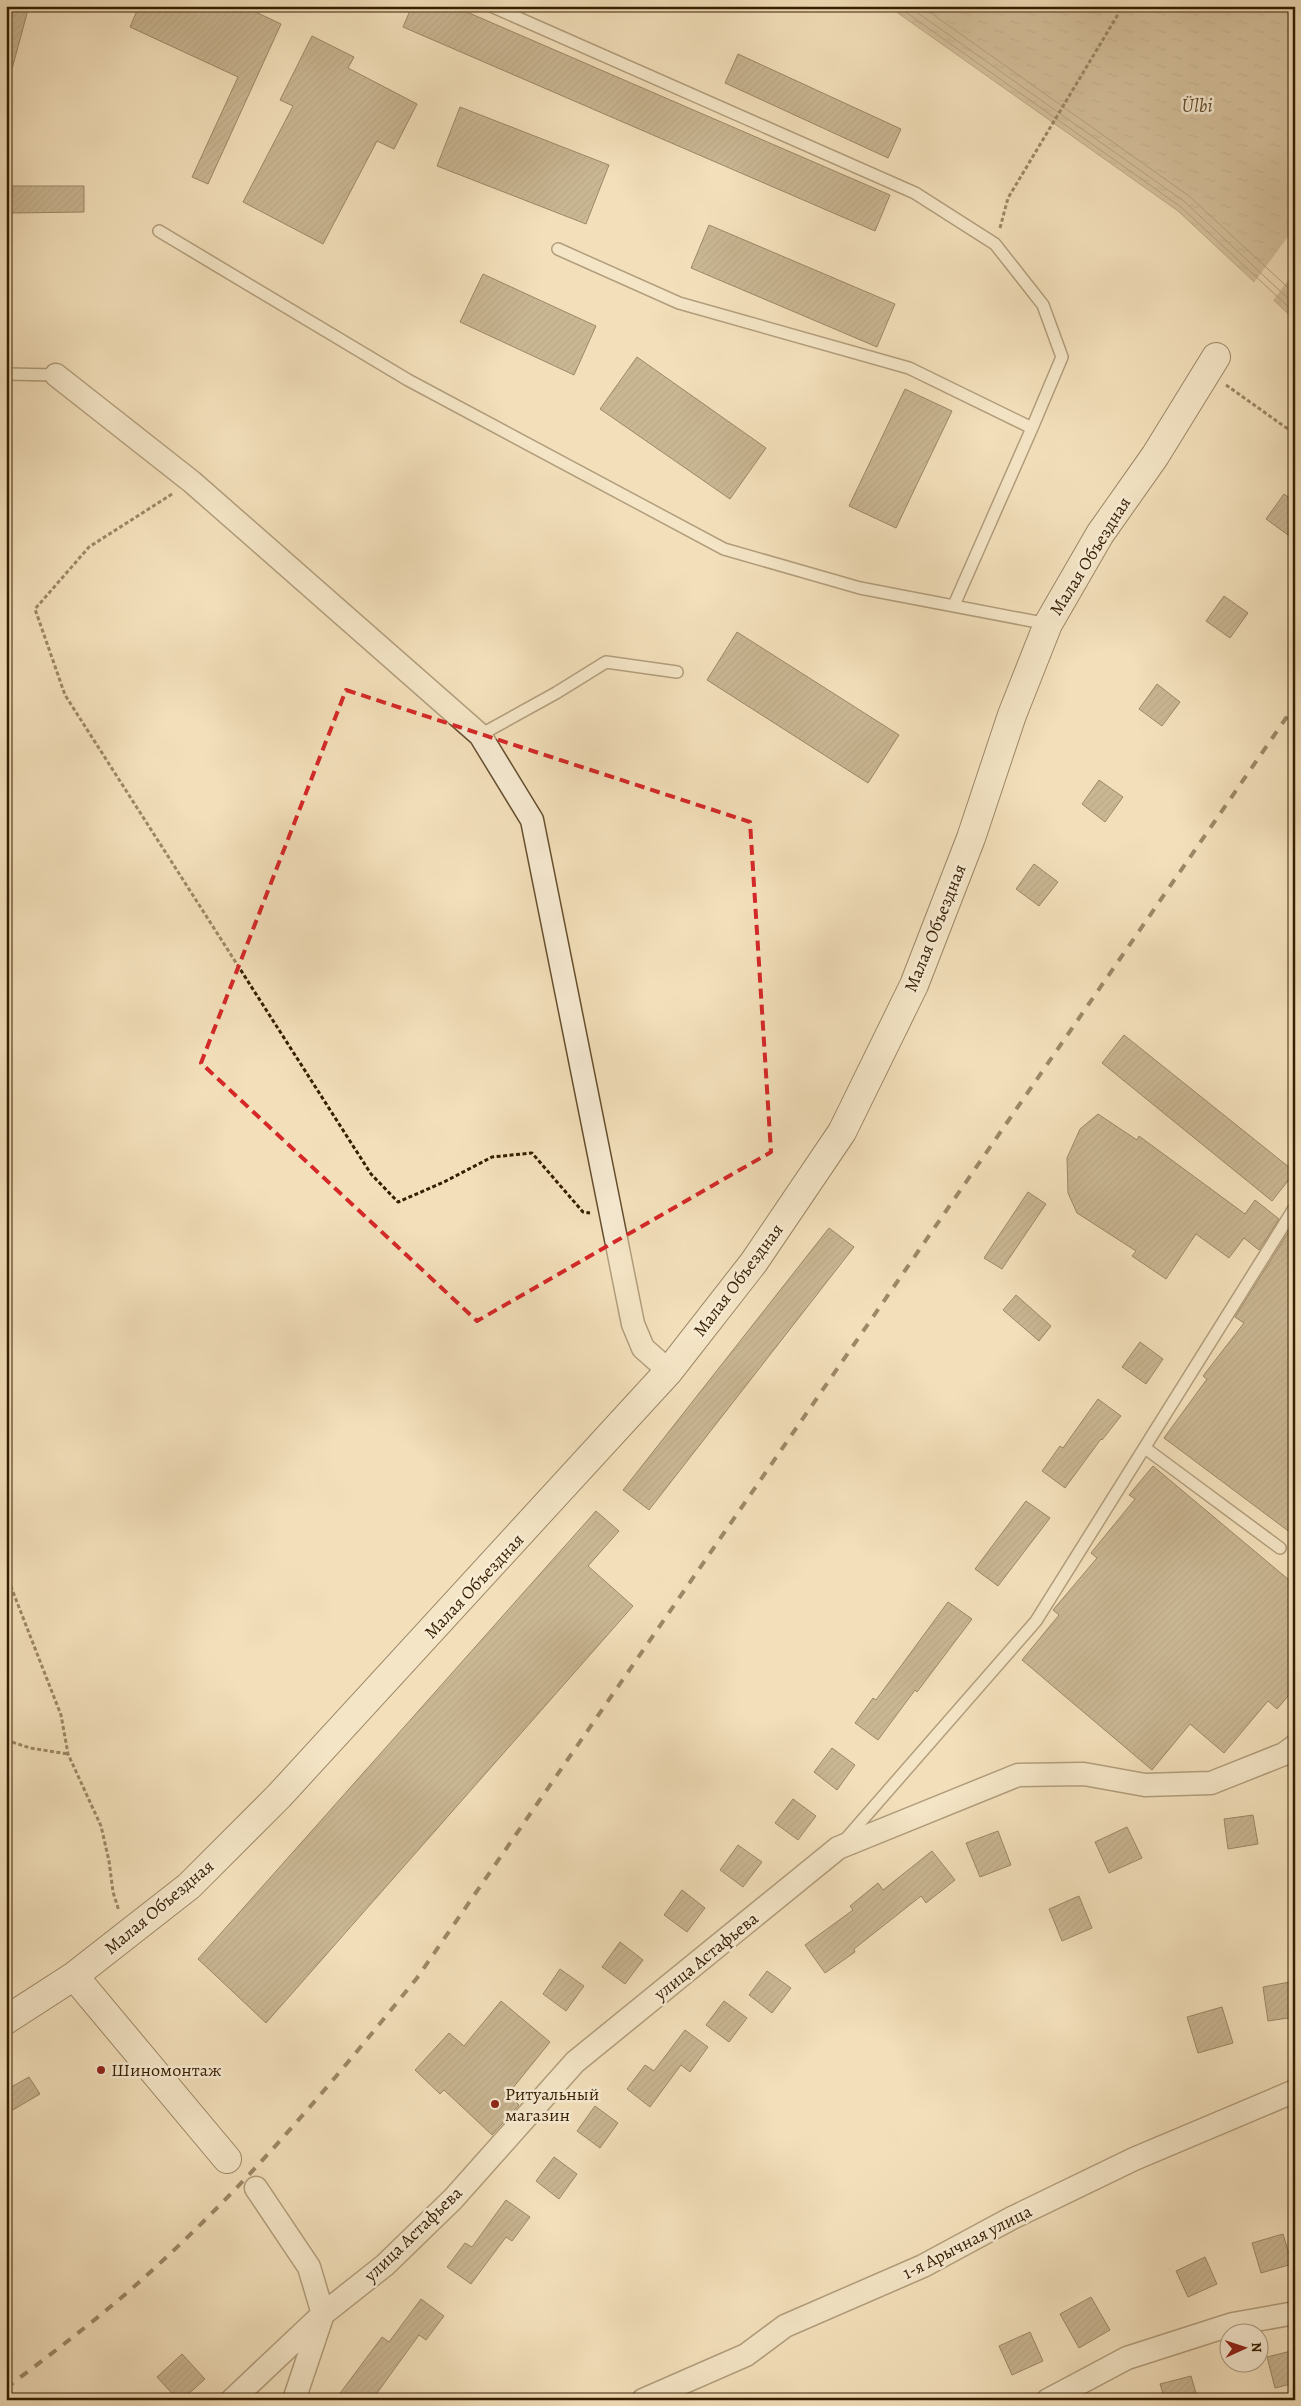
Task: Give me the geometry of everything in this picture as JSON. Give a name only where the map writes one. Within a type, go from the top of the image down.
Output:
[{"type":"main road","name":"Малая Объездная","points":[[6,2020],[74,1976],[189,1886],[279,1796],[669,1372],[754,1262],[842,1132],[914,985],[971,838],[1012,715],[1048,624],[1100,534],[1155,456],[1212,364]]},
{"type":"main road","points":[[74,1976],[227,2158]]},
{"type":"street","points":[[56,375],[192,482],[480,735],[532,820],[633,1324],[643,1348],[669,1372]]},
{"type":"street","name":"улица Астафьева","points":[[232,2400],[323,2314],[385,2265],[453,2199],[575,2062],[838,1848],[1018,1775],[1084,1774],[1144,1785],[1210,1783],[1284,1754],[1295,1746]]},
{"type":"street","name":"1-я Арычная улица","points":[[643,2400],[746,2355],[785,2326],[922,2266],[1012,2218],[1134,2159],[1295,2091]]},
{"type":"street","points":[[256,2188],[309,2267],[323,2314],[294,2400]]},
{"type":"street","points":[[1048,2400],[1127,2358],[1233,2324],[1295,2313]]},
{"type":"lane","points":[[491,6],[915,193],[995,244],[1043,305],[1062,357],[954,605]]},
{"type":"lane","points":[[159,231],[408,380],[724,549],[860,588],[1048,624]]},
{"type":"lane","points":[[558,249],[679,303],[909,368],[1032,428]]},
{"type":"lane","points":[[6,374],[56,375]]},
{"type":"lane","points":[[480,735],[556,693],[606,662],[677,672]]},
{"type":"lane","points":[[838,1848],[1036,1621],[1295,1207]]},
{"type":"lane","points":[[1145,1448],[1280,1548]]},
{"type":"path","points":[[995,244],[1008,198],[1123,6]]},
{"type":"path","points":[[1212,364],[1295,434]]},
{"type":"path","points":[[192,482],[89,547],[35,609],[65,695],[371,1174],[398,1202],[444,1182],[492,1157],[532,1153],[583,1212],[610,1214]]},
{"type":"path","points":[[6,1574],[61,1716],[68,1754],[101,1826],[109,1861],[113,1892],[127,1935]]},
{"type":"path","points":[[6,1740],[30,1748],[68,1754]]},
{"type":"highlighted area","points":[[346,690],[750,822],[771,1152],[477,1321],[201,1063]]},
{"type":"water","name":"Ülbi","points":[[888,6],[1295,6],[1295,320],[1178,211]]},
{"type":"pier","points":[[1295,227],[1295,271],[1272,302],[1253,284]]},
{"type":"building","points":[[6,6],[29,6],[12,69],[6,69]]},
{"type":"building","points":[[139,6],[243,6],[281,24],[208,184],[192,177],[238,77],[130,27]]},
{"type":"building","points":[[412,6],[453,6],[890,195],[875,231],[403,27]]},
{"type":"building","points":[[312,36],[354,57],[348,68],[417,104],[394,149],[377,141],[323,244],[243,202],[293,106],[280,100]]},
{"type":"building","points":[[738,54],[901,129],[888,158],[725,83]]},
{"type":"building","points":[[460,107],[609,165],[586,224],[437,166]]},
{"type":"building","points":[[12,186],[84,186],[84,212],[11,213]]},
{"type":"building","points":[[709,225],[895,304],[877,347],[691,268]]},
{"type":"building","points":[[483,274],[596,326],[574,375],[460,322]]},
{"type":"building","points":[[637,357],[766,448],[730,499],[600,409]]},
{"type":"building","points":[[905,389],[952,411],[896,528],[849,506]]},
{"type":"building","points":[[1284,494],[1295,502],[1295,540],[1266,519]]},
{"type":"building","points":[[1224,596],[1248,613],[1230,638],[1206,621]]},
{"type":"building","points":[[737,632],[899,735],[868,783],[707,680]]},
{"type":"building","points":[[1157,684],[1180,702],[1162,726],[1139,709]]},
{"type":"building","points":[[1099,780],[1123,797],[1105,822],[1082,804]]},
{"type":"building","points":[[1034,864],[1058,882],[1039,906],[1016,889]]},
{"type":"building","points":[[1124,1035],[1295,1172],[1272,1201],[1102,1063]]},
{"type":"building","points":[[1098,1114],[1137,1140],[1139,1136],[1245,1214],[1255,1200],[1279,1219],[1259,1250],[1244,1238],[1229,1258],[1196,1234],[1166,1279],[1132,1256],[1136,1251],[1077,1213],[1068,1193],[1067,1158],[1080,1129]]},
{"type":"building","points":[[1028,1192],[1046,1204],[1002,1269],[984,1258]]},
{"type":"building","points":[[829,1228],[854,1247],[649,1510],[623,1490]]},
{"type":"building","points":[[1291,1228],[1295,1231],[1295,1536],[1164,1438],[1207,1379],[1203,1376],[1244,1323],[1235,1317]]},
{"type":"building","points":[[1016,1295],[1051,1326],[1039,1341],[1003,1310]]},
{"type":"building","points":[[1140,1342],[1163,1359],[1146,1384],[1122,1367]]},
{"type":"building","points":[[1098,1399],[1121,1416],[1101,1439],[1065,1488],[1042,1471],[1060,1446],[1063,1448]]},
{"type":"building","points":[[1153,1466],[1295,1585],[1295,1688],[1277,1709],[1268,1701],[1224,1753],[1190,1724],[1152,1770],[1022,1660],[1059,1615],[1053,1610],[1097,1558],[1091,1553],[1135,1499],[1129,1495]]},
{"type":"building","points":[[1026,1501],[1050,1518],[998,1586],[975,1569]]},
{"type":"building","points":[[596,1511],[619,1531],[588,1566],[633,1606],[266,2023],[198,1959]]},
{"type":"building","points":[[948,1602],[972,1619],[878,1740],[855,1723],[873,1698],[876,1700]]},
{"type":"building","points":[[832,1748],[855,1765],[837,1790],[814,1772]]},
{"type":"building","points":[[793,1799],[816,1816],[798,1840],[775,1823]]},
{"type":"building","points":[[1253,1815],[1258,1844],[1228,1849],[1224,1819]]},
{"type":"building","points":[[1127,1827],[1142,1858],[1109,1873],[1095,1842]]},
{"type":"building","points":[[998,1831],[1011,1865],[980,1877],[966,1843]]},
{"type":"building","points":[[738,1845],[762,1862],[743,1887],[720,1870]]},
{"type":"building","points":[[932,1851],[955,1880],[926,1903],[921,1896],[854,1949],[855,1952],[825,1973],[805,1945],[853,1910],[850,1906],[878,1883],[883,1890]]},
{"type":"building","points":[[682,1890],[705,1908],[687,1932],[664,1915]]},
{"type":"building","points":[[1079,1896],[1092,1928],[1062,1941],[1049,1909]]},
{"type":"building","points":[[620,1942],[643,1960],[625,1984],[602,1967]]},
{"type":"building","points":[[560,1969],[584,1986],[566,2011],[543,1994]]},
{"type":"building","points":[[767,1971],[791,1988],[772,2013],[749,1995]]},
{"type":"building","points":[[1295,1981],[1295,2017],[1268,2021],[1263,1987]]},
{"type":"building","points":[[501,2001],[550,2042],[508,2094],[519,2105],[492,2135],[444,2090],[440,2094],[415,2070],[449,2033],[464,2046]]},
{"type":"building","points":[[724,2001],[747,2018],[729,2042],[706,2025]]},
{"type":"building","points":[[1222,2007],[1233,2043],[1198,2053],[1187,2017]]},
{"type":"building","points":[[685,2030],[708,2047],[690,2072],[681,2065],[650,2107],[627,2089],[645,2065],[654,2071]]},
{"type":"building","points":[[29,2077],[40,2094],[6,2114],[6,2090]]},
{"type":"building","points":[[595,2106],[618,2123],[600,2148],[577,2131]]},
{"type":"building","points":[[554,2157],[577,2174],[559,2199],[536,2181]]},
{"type":"building","points":[[506,2200],[530,2217],[512,2241],[506,2237],[471,2284],[447,2267],[465,2243],[472,2247]]},
{"type":"building","points":[[1283,2234],[1292,2264],[1261,2273],[1252,2243]]},
{"type":"building","points":[[1205,2257],[1217,2284],[1188,2297],[1176,2271]]},
{"type":"building","points":[[1091,2297],[1110,2330],[1079,2348],[1060,2314]]},
{"type":"building","points":[[421,2299],[444,2316],[426,2340],[419,2335],[372,2400],[335,2400],[382,2337],[389,2342]]},
{"type":"building","points":[[1030,2332],[1043,2361],[1012,2375],[999,2346]]},
{"type":"building","points":[[1295,2350],[1295,2383],[1275,2388],[1268,2357]]},
{"type":"building","points":[[182,2354],[205,2379],[182,2400],[178,2400],[157,2377]]},
{"type":"building","points":[[1191,2376],[1198,2400],[1165,2400],[1160,2384]]},
{"type":"railway","points":[[6,2388],[103,2313],[141,2281],[194,2231],[293,2126],[417,1978],[1295,705]]},
{"type":"place","name":"Шиномонтаж","points":[[101,2070]]},
{"type":"place","name":"Ритуальный магазин","points":[[495,2104]]}]
